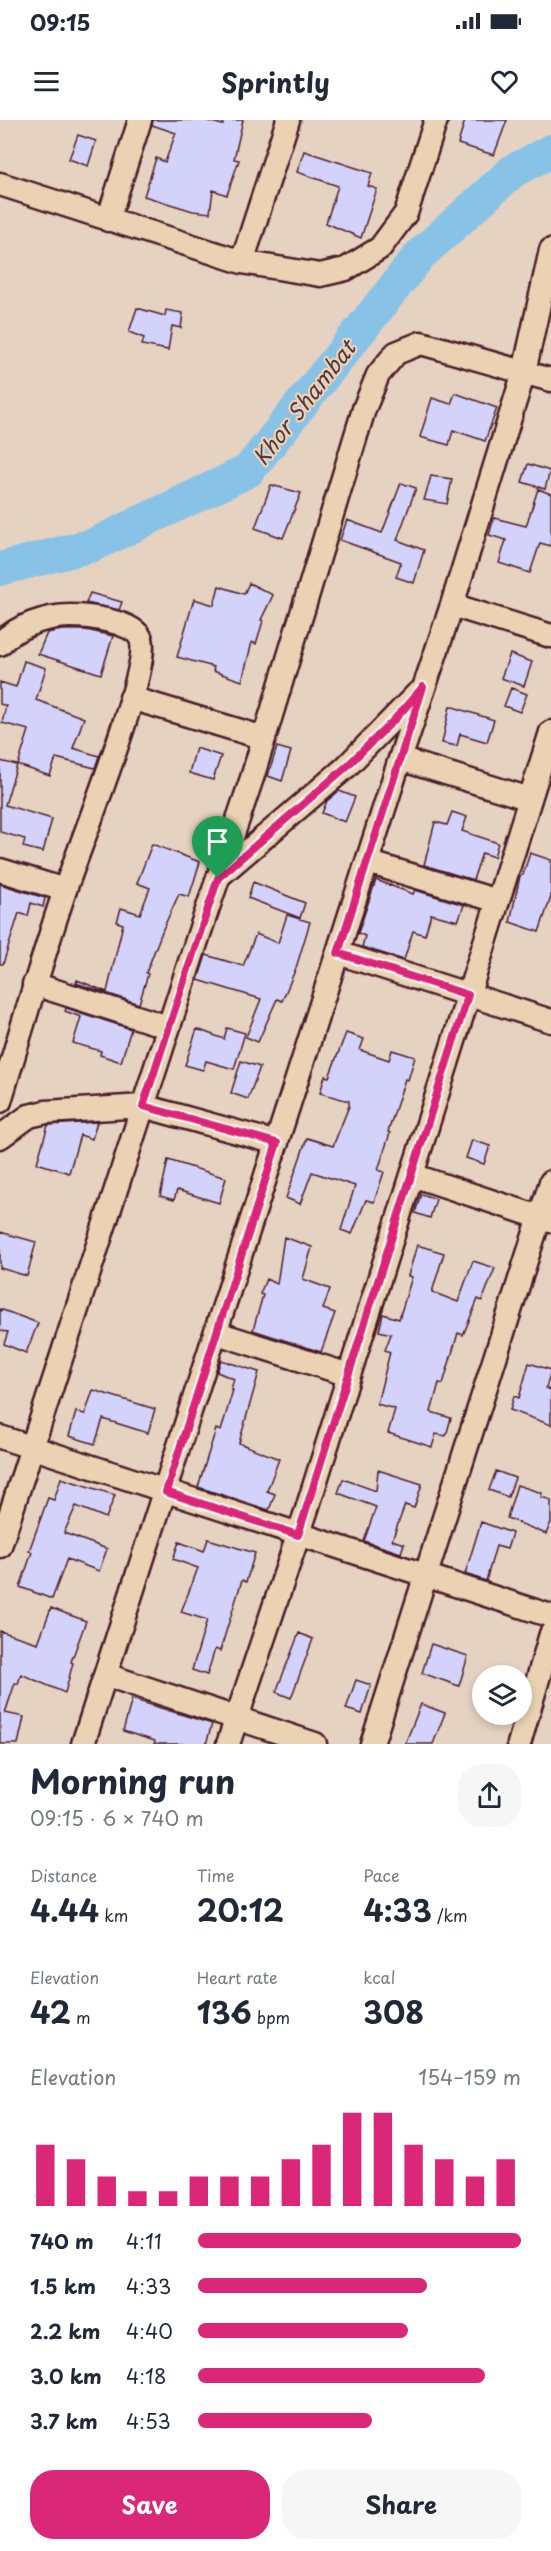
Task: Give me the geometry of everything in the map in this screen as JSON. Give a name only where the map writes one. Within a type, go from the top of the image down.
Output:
[{"type":"street","points":[[108,220],[140,120]]},
{"type":"street","points":[[242,262],[288,120]]},
{"type":"street","points":[[0,184],[242,262],[266,268],[320,275],[346,269],[380,248],[406,213],[436,120]]},
{"type":"street","points":[[83,1744],[166,1492],[423,687],[452,605],[524,372],[551,249]]},
{"type":"street","points":[[0,1546],[34,1448],[168,1027],[264,738],[361,420],[378,375],[396,353],[421,343],[551,380]]},
{"type":"street","points":[[452,605],[551,636]]},
{"type":"street","points":[[0,644],[7,637],[40,620],[68,616],[98,618],[127,627],[140,636],[143,648],[131,698],[34,984],[0,1101]]},
{"type":"street","points":[[218,878],[346,767],[395,719],[423,687]]},
{"type":"street","points":[[131,698],[264,738]]},
{"type":"street","points":[[228,1744],[298,1535],[551,732]]},
{"type":"street","points":[[400,759],[530,798]]},
{"type":"street","points":[[367,862],[498,901]]},
{"type":"street","points":[[0,870],[65,890]]},
{"type":"street","points":[[338,953],[551,1022]]},
{"type":"street","points":[[34,984],[168,1027]]},
{"type":"street","points":[[0,1137],[29,1116],[46,1112],[143,1106],[277,1143]]},
{"type":"street","points":[[412,1175],[545,1219]]},
{"type":"street","points":[[372,1744],[425,1576],[545,1219],[551,1182]]},
{"type":"street","points":[[217,1333],[349,1375]]},
{"type":"street","points":[[0,1437],[551,1616]]},
{"type":"street","points":[[519,1744],[551,1634]]},
{"type":"street","points":[[106,1675],[315,1744]]},
{"type":"building","points":[[153,120],[204,120],[223,125],[224,120],[243,120],[234,159],[239,160],[227,195],[213,190],[210,213],[193,211],[144,196],[156,158],[165,162],[176,133],[152,125]]},
{"type":"building","points":[[465,120],[507,120],[494,155],[458,144]]},
{"type":"building","points":[[78,135],[96,141],[88,166],[69,159]]},
{"type":"building","points":[[304,151],[372,173],[368,186],[377,189],[361,238],[326,223],[338,186],[297,172]]},
{"type":"building","points":[[137,308],[165,316],[166,310],[183,313],[181,328],[172,326],[168,350],[142,345],[144,338],[129,332]]},
{"type":"building","points":[[455,393],[497,408],[485,441],[453,430],[449,445],[420,437],[432,398],[451,404]]},
{"type":"building","points":[[528,464],[550,471],[545,489],[522,482]]},
{"type":"building","points":[[431,476],[452,479],[447,504],[424,500]]},
{"type":"building","points":[[401,483],[416,488],[397,540],[424,550],[414,583],[396,577],[401,562],[340,540],[347,520],[382,533]]},
{"type":"building","points":[[271,485],[301,493],[283,538],[255,528]]},
{"type":"building","points":[[538,489],[551,494],[551,546],[540,543],[530,573],[499,563],[506,540],[489,535],[494,518],[526,526]]},
{"type":"building","points":[[249,583],[273,595],[261,620],[263,621],[256,644],[252,642],[242,681],[213,671],[214,667],[177,657],[194,599],[214,605],[219,586],[244,594]]},
{"type":"building","points":[[90,593],[122,602],[119,610],[86,603]]},
{"type":"building","points":[[62,630],[86,630],[113,636],[101,674],[38,654],[47,633]]},
{"type":"building","points":[[510,654],[532,662],[524,686],[501,678]]},
{"type":"building","points":[[24,661],[46,668],[36,700],[84,718],[73,748],[99,756],[95,768],[56,758],[50,776],[18,765],[29,730],[2,723],[6,706],[0,704],[0,682],[16,687]]},
{"type":"building","points":[[511,688],[527,694],[520,712],[504,706]]},
{"type":"building","points":[[450,706],[494,720],[487,742],[460,734],[457,746],[442,743]]},
{"type":"building","points":[[277,747],[291,751],[282,781],[268,776]]},
{"type":"building","points":[[196,748],[221,756],[213,780],[189,773]]},
{"type":"building","points":[[0,761],[17,765],[5,805],[52,819],[43,852],[23,847],[25,839],[0,832]]},
{"type":"building","points":[[339,791],[355,797],[345,822],[322,813],[327,801]]},
{"type":"building","points":[[452,812],[467,817],[462,831],[498,843],[494,857],[482,853],[473,880],[424,865],[435,822],[447,825]]},
{"type":"building","points":[[152,844],[200,862],[189,897],[179,894],[163,929],[146,973],[148,974],[139,1004],[76,983],[77,980],[107,992],[123,924],[117,922],[121,908],[140,914],[150,888],[137,883]]},
{"type":"building","points":[[530,853],[551,860],[551,897],[539,932],[510,922],[520,876],[523,875]]},
{"type":"building","points":[[376,880],[413,894],[415,890],[464,905],[458,921],[431,914],[425,935],[413,931],[404,960],[362,947],[365,936],[358,933]]},
{"type":"building","points":[[253,882],[305,903],[300,918],[248,898]]},
{"type":"building","points":[[0,884],[45,898],[43,907],[31,903],[28,916],[19,913],[3,964],[0,964]]},
{"type":"building","points":[[287,915],[310,922],[296,968],[282,1001],[277,999],[258,1042],[246,1037],[261,999],[198,980],[206,955],[243,966],[256,934],[278,943]]},
{"type":"building","points":[[66,1008],[131,1029],[121,1062],[100,1055],[101,1051],[73,1043],[81,1017],[65,1011]]},
{"type":"building","points":[[227,1028],[245,1033],[234,1069],[206,1061],[203,1070],[185,1065],[197,1029],[224,1039]]},
{"type":"building","points":[[346,1033],[364,1039],[360,1050],[389,1060],[392,1050],[415,1057],[408,1080],[405,1079],[388,1132],[390,1133],[378,1170],[384,1172],[374,1202],[366,1200],[352,1234],[341,1230],[355,1186],[312,1172],[300,1204],[286,1198],[307,1138],[333,1146],[349,1106],[349,1101],[320,1093],[325,1076],[329,1077]]},
{"type":"building","points":[[241,1061],[260,1067],[248,1099],[231,1093]]},
{"type":"building","points":[[97,1122],[92,1139],[80,1135],[69,1173],[37,1163],[48,1125]]},
{"type":"building","points":[[472,1140],[490,1146],[484,1164],[466,1158]]},
{"type":"building","points":[[168,1160],[226,1178],[219,1203],[177,1190],[174,1200],[160,1196]]},
{"type":"building","points":[[421,1194],[436,1199],[430,1218],[415,1213]]},
{"type":"building","points":[[0,1232],[36,1242],[27,1276],[0,1268]]},
{"type":"building","points":[[284,1237],[312,1247],[303,1279],[330,1289],[323,1309],[335,1313],[321,1352],[253,1330],[263,1295],[260,1294],[266,1279],[277,1284]]},
{"type":"building","points":[[417,1245],[444,1253],[432,1292],[458,1302],[473,1261],[495,1268],[482,1301],[478,1299],[463,1335],[458,1333],[443,1384],[439,1383],[431,1412],[451,1418],[446,1436],[436,1434],[432,1447],[388,1433],[395,1409],[377,1404],[390,1352],[385,1350],[391,1334],[379,1331],[383,1314],[399,1319],[412,1277],[408,1276]]},
{"type":"building","points":[[0,1309],[38,1323],[26,1353],[4,1344],[8,1332],[0,1331]]},
{"type":"building","points":[[221,1360],[259,1372],[239,1443],[279,1459],[267,1491],[275,1494],[269,1510],[198,1487],[216,1429],[221,1431],[233,1390],[231,1389],[234,1379],[217,1372]]},
{"type":"building","points":[[529,1363],[551,1370],[546,1388],[551,1390],[551,1425],[510,1410],[514,1396],[519,1398]]},
{"type":"building","points":[[93,1390],[155,1409],[148,1433],[103,1419],[95,1444],[69,1436],[76,1412],[85,1414]]},
{"type":"building","points":[[378,1470],[422,1484],[414,1508],[405,1505],[392,1540],[404,1544],[401,1553],[364,1541],[376,1507],[338,1493],[343,1479],[376,1491]]},
{"type":"building","points":[[496,1471],[515,1478],[508,1497],[489,1490]]},
{"type":"building","points":[[61,1478],[115,1495],[106,1518],[76,1506],[64,1533],[107,1549],[99,1571],[67,1559],[52,1599],[20,1587],[32,1552],[29,1551],[48,1498],[54,1500]]},
{"type":"building","points":[[517,1485],[542,1493],[541,1497],[551,1500],[551,1522],[546,1534],[507,1518]]},
{"type":"building","points":[[481,1522],[512,1533],[507,1549],[496,1546],[486,1581],[465,1574]]},
{"type":"building","points":[[208,1539],[255,1553],[246,1582],[242,1580],[220,1651],[215,1649],[207,1675],[192,1670],[207,1620],[181,1612],[198,1568],[173,1559],[179,1542],[204,1551]]},
{"type":"building","points":[[51,1608],[86,1621],[71,1662],[73,1663],[65,1693],[21,1674],[18,1684],[15,1683],[5,1713],[24,1717],[18,1744],[0,1744],[0,1631],[38,1643]]},
{"type":"building","points":[[299,1633],[313,1639],[291,1698],[276,1692]]},
{"type":"building","points":[[431,1644],[468,1656],[459,1686],[422,1673]]},
{"type":"building","points":[[356,1680],[371,1685],[362,1714],[346,1709]]},
{"type":"building","points":[[132,1699],[212,1724],[206,1744],[154,1744],[155,1741],[123,1731]]},
{"type":"building","points":[[421,1704],[445,1713],[433,1744],[405,1744]]},
{"type":"waterway","name":"Khor Shambat","points":[[0,569],[93,545],[248,471],[420,255],[513,171],[551,151]]},
{"type":"route","points":[[423,687],[338,953],[468,995],[298,1535],[166,1492],[277,1143],[143,1106],[218,878],[346,767],[395,719],[423,687]]}]
